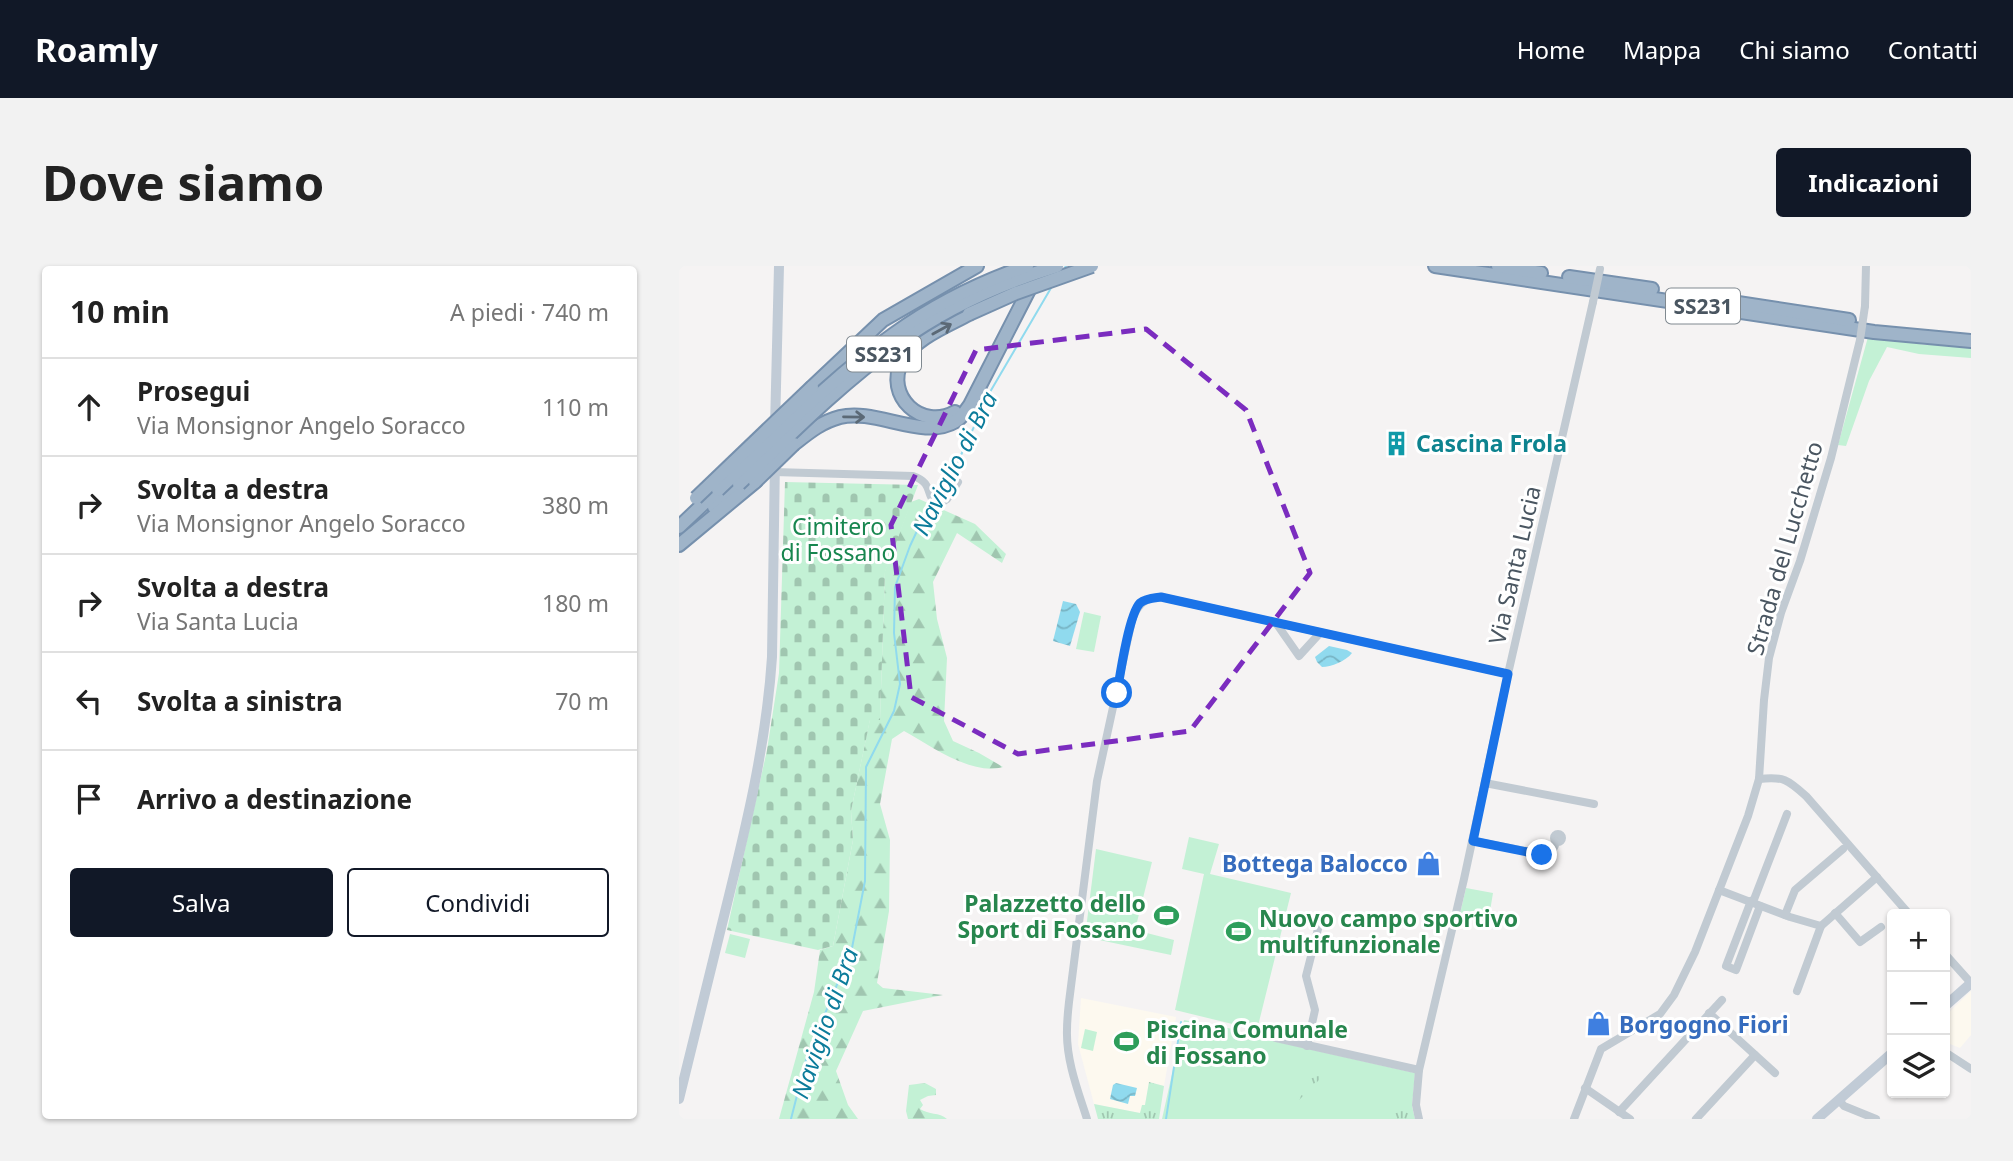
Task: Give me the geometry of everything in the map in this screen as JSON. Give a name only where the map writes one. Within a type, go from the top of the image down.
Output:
[{"type":"highway","points":[[679,520],[696,498],[883,320],[977,266]]},
{"type":"highway","name":"SS231","points":[[679,527],[818,395],[895,333],[957,296],[1027,266]]},
{"type":"highway","points":[[679,544],[755,482],[818,425],[841,416],[863,416],[928,428],[956,421],[970,405],[1041,266]]},
{"type":"highway","name":"SS231","points":[[679,544],[811,414],[900,341],[940,316],[991,290],[1057,266]]},
{"type":"highway","points":[[981,384],[958,411],[949,416],[934,418],[920,414],[906,405],[899,387],[899,368],[912,348],[923,339],[969,314],[1016,293],[1092,266]]},
{"type":"highway","name":"SS231","points":[[1435,266],[1874,332],[1971,341]]},
{"type":"highway","name":"SS231","points":[[1498,266],[1874,324],[1971,333]]},
{"type":"main road","points":[[679,1099],[738,860],[760,758],[770,687],[779,266]]},
{"type":"main road","points":[[1950,1002],[1971,983]]},
{"type":"main road","points":[[1817,1119],[1842,1103],[1887,1058]]},
{"type":"street","name":"Strada del Lucchetto","points":[[1574,1119],[1598,1054],[1604,1046],[1660,1014],[1674,995],[1695,952],[1748,817],[1759,779],[1769,658],[1831,458],[1860,340],[1865,306],[1866,266]]},
{"type":"street","name":"Via Santa Lucia","points":[[1419,1119],[1416,1105],[1419,1070],[1473,841],[1600,268]]},
{"type":"street","points":[[774,472],[913,476],[928,484],[931,498],[939,504],[947,499],[958,482]]},
{"type":"street","points":[[1087,1119],[1068,1048],[1069,1002],[1097,781],[1132,620],[1140,603],[1161,597],[1508,674]]},
{"type":"street","points":[[1276,623],[1299,656],[1319,633]]},
{"type":"street","points":[[1759,779],[1779,777],[1793,784],[1905,909]]},
{"type":"street","points":[[1485,782],[1594,804]]},
{"type":"street","points":[[1754,903],[1736,970],[1726,966],[1754,903],[1787,814]]},
{"type":"street","points":[[1473,841],[1542,855],[1556,846],[1556,841]]},
{"type":"street","points":[[1785,915],[1795,890],[1843,849]]},
{"type":"street","points":[[1797,991],[1821,926],[1877,877]]},
{"type":"street","points":[[1719,890],[1821,926]]},
{"type":"street","points":[[1835,913],[1860,942],[1881,927]]},
{"type":"street","points":[[1307,1046],[1315,1010],[1306,976],[1319,925]]},
{"type":"street","points":[[1950,960],[1971,983]]},
{"type":"street","points":[[1619,1112],[1722,1000]]},
{"type":"street","points":[[1709,1013],[1775,1073]]},
{"type":"street","points":[[1276,1038],[1419,1070]]},
{"type":"street","points":[[1696,1119],[1755,1055]]},
{"type":"street","points":[[1950,1055],[1971,1069]]},
{"type":"street","points":[[1585,1088],[1630,1119]]},
{"type":"street","points":[[1842,1103],[1876,1119]]},
{"type":"highlighted area","points":[[1146,329],[1246,410],[1310,573],[1190,731],[1018,754],[911,697],[891,525],[976,350]]},
{"type":"shaded area","points":[[1971,991],[1971,1035],[1960,1048],[1950,1044],[1950,1011]]},
{"type":"shaded area","points":[[1081,998],[1176,1017],[1164,1086],[1149,1082],[1145,1105],[1140,1113],[1094,1104],[1078,1044]]},
{"type":"green space","points":[[1868,337],[1927,345],[1971,344],[1971,358],[1919,354],[1887,347],[1869,381],[1846,446],[1838,445]]},
{"type":"green space","name":"Cimitero di Fossano","points":[[785,482],[918,485],[885,572],[880,720],[870,720],[851,811],[853,840],[833,946],[818,950],[727,930],[767,750],[779,673]]},
{"type":"green space","points":[[919,499],[975,524],[1006,554],[1002,563],[957,533],[933,582],[937,619],[947,658],[944,721],[953,741],[1003,767],[991,769],[965,764],[904,731],[892,739],[880,804],[890,840],[889,911],[877,983],[883,988],[943,995],[863,1011],[836,1071],[848,1105],[858,1119],[779,1119],[814,992],[820,950],[833,946],[853,840],[851,811],[870,719],[880,719],[885,571],[911,502]]},
{"type":"green space","points":[[1084,612],[1101,616],[1094,652],[1076,649]]},
{"type":"green space","name":"Nuovo campo sportivo multifunzionale","points":[[1189,837],[1219,844],[1210,874],[1291,893],[1257,1030],[1175,1010],[1204,874],[1182,869]]},
{"type":"green space","points":[[1096,849],[1152,862],[1135,930],[1174,940],[1171,955],[1085,937]]},
{"type":"green space","points":[[1466,888],[1493,893],[1488,923],[1459,918]]},
{"type":"green space","points":[[730,934],[750,939],[745,958],[725,953]]},
{"type":"green space","points":[[1184,1020],[1233,1029],[1233,1032],[1415,1073],[1412,1106],[1415,1119],[1162,1119]]},
{"type":"green space","points":[[1085,1029],[1097,1032],[1093,1051],[1081,1048]]},
{"type":"green space","points":[[1297,1068],[1326,1073],[1299,1100]]},
{"type":"green space","points":[[1149,1082],[1164,1086],[1159,1119],[1098,1119],[1094,1104],[1140,1113],[1142,1105],[1145,1105]]},
{"type":"green space","points":[[925,1083],[936,1089],[936,1095],[920,1100],[923,1105],[920,1109],[947,1119],[908,1119],[906,1111],[909,1085]]},
{"type":"green space","points":[[1392,1089],[1407,1092],[1410,1119],[1395,1119]]},
{"type":"water","points":[[1063,601],[1076,604],[1080,612],[1070,646],[1053,641]]},
{"type":"water","points":[[1329,646],[1352,653],[1338,663],[1322,667],[1315,657]]},
{"type":"water","points":[[1116,1083],[1137,1088],[1135,1096],[1130,1096],[1128,1104],[1110,1099],[1113,1085]]},
{"type":"waterway","name":"Naviglio di Bra","points":[[1062,272],[1066,266]]},
{"type":"waterway","name":"Naviglio di Bra","points":[[937,497],[949,481],[990,392],[1051,288]]},
{"type":"waterway","name":"Naviglio di Bra","points":[[791,1119],[806,1060],[852,948],[865,881],[866,767],[894,711],[900,684],[894,633],[895,587],[930,503]]},
{"type":"waterway","points":[[1166,1119],[1181,1022]]},
{"type":"place","name":"Cascina Frola","points":[[1396,443]]},
{"type":"place","name":"Bottega Balocco","points":[[1428,863]]},
{"type":"place","name":"Palazzetto dello Sport di Fossano","points":[[1166,916]]},
{"type":"place","name":"Nuovo campo sportivo multifunzionale","points":[[1239,931]]},
{"type":"place","name":"Borgogno Fiori","points":[[1599,1024]]},
{"type":"place","name":"Piscina Comunale di Fossano","points":[[1126,1042]]},
{"type":"route","points":[[1117,693],[1136,609],[1144,600],[1161,597],[1508,674],[1473,841],[1542,855]]}]
